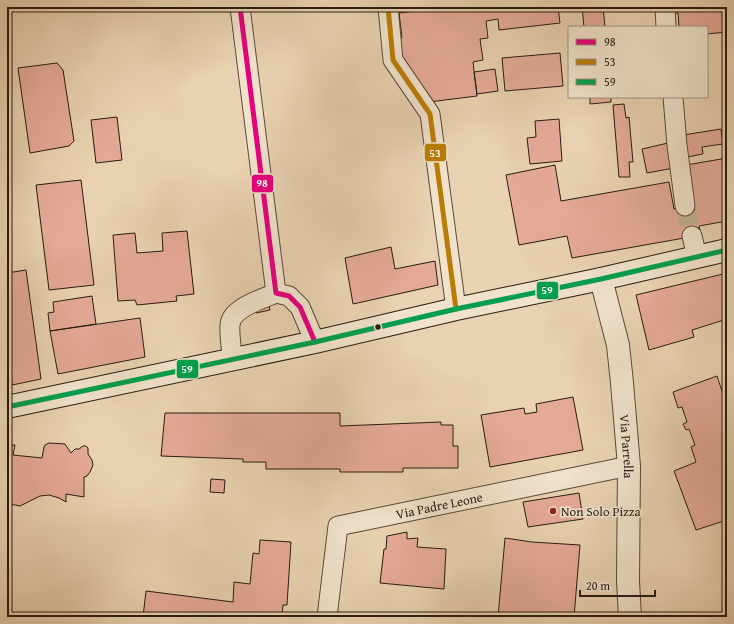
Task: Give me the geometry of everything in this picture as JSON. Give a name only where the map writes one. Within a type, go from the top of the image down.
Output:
[{"type":"main road","points":[[7,407],[315,342],[456,309],[601,278],[695,246],[727,250]]},
{"type":"main road","name":"Via Parrella","points":[[601,278],[618,345],[629,466],[628,581],[630,617]]},
{"type":"street","points":[[240,7],[276,293]]},
{"type":"street","points":[[388,7],[393,60],[430,114],[456,309]]},
{"type":"street","points":[[665,7],[666,26]]},
{"type":"street","points":[[673,98],[677,145],[685,206]]},
{"type":"street","points":[[232,359],[230,324],[235,313],[276,293],[289,296],[300,307],[315,342]]},
{"type":"street","name":"Via Padre Leone","points":[[327,617],[338,526],[629,466]]},
{"type":"building","points":[[448,7],[558,7],[560,23],[499,30],[498,19],[486,21],[488,38],[480,39],[483,60],[473,62],[477,96],[429,102],[397,54],[395,39],[402,38],[399,13]]},
{"type":"building","points":[[582,7],[603,7],[605,26],[584,26]]},
{"type":"building","points":[[672,7],[725,7],[727,32],[708,34],[708,26],[679,26],[678,13],[673,13]]},
{"type":"building","points":[[560,53],[563,86],[505,91],[502,58]]},
{"type":"building","points":[[57,63],[63,70],[74,141],[69,146],[30,153],[18,68]]},
{"type":"building","points":[[495,69],[498,91],[477,94],[474,72]]},
{"type":"building","points":[[590,98],[611,98],[611,102],[590,104]]},
{"type":"building","points":[[624,104],[626,118],[629,117],[633,162],[629,162],[630,177],[619,177],[613,105]]},
{"type":"building","points":[[117,117],[122,160],[96,163],[91,120]]},
{"type":"building","points":[[559,119],[562,161],[530,164],[527,138],[536,137],[535,121]]},
{"type":"building","points":[[721,129],[723,144],[702,147],[703,154],[687,157],[683,135]]},
{"type":"building","points":[[668,143],[674,168],[647,173],[642,149]]},
{"type":"building","points":[[727,158],[727,221],[699,226],[701,235],[572,258],[567,236],[519,245],[506,175],[555,165],[561,201],[669,182],[674,209],[693,205],[686,165]]},
{"type":"building","points":[[81,180],[94,285],[49,290],[36,185]]},
{"type":"building","points":[[187,231],[194,294],[176,296],[177,301],[137,305],[135,300],[118,301],[113,235],[135,233],[137,253],[163,251],[162,233]]},
{"type":"building","points":[[391,247],[395,269],[435,261],[438,285],[353,304],[345,258]]},
{"type":"building","points":[[26,270],[41,379],[12,385],[10,360],[7,361],[7,273]]},
{"type":"building","points":[[727,273],[727,319],[692,330],[694,337],[649,350],[636,295]]},
{"type":"building","points":[[92,296],[96,324],[50,331],[48,313],[54,312],[53,302]]},
{"type":"building","points":[[269,306],[270,310],[256,313],[255,309]]},
{"type":"building","points":[[140,318],[145,357],[58,374],[50,331]]},
{"type":"building","points":[[717,376],[727,406],[727,520],[696,530],[674,471],[696,462],[691,447],[695,445],[689,429],[686,430],[683,424],[687,422],[682,407],[678,408],[673,392]]},
{"type":"building","points":[[573,397],[583,450],[490,467],[481,415],[524,408],[525,414],[537,412],[536,404]]},
{"type":"building","points":[[165,413],[340,413],[340,426],[441,422],[441,425],[453,425],[453,446],[458,446],[458,468],[403,468],[403,472],[340,472],[340,469],[266,469],[266,462],[243,462],[243,459],[161,456]]},
{"type":"building","points":[[49,443],[65,444],[71,453],[75,449],[79,449],[83,446],[88,448],[88,454],[93,465],[87,476],[84,477],[84,497],[66,494],[66,502],[49,495],[40,496],[20,506],[10,504],[11,483],[7,483],[7,445],[15,445],[13,455],[42,458],[44,447]]},
{"type":"building","points":[[211,479],[225,480],[224,493],[210,492]]},
{"type":"building","name":"Non Solo Pizza","points":[[579,493],[583,519],[528,527],[523,502]]},
{"type":"building","points":[[407,532],[407,539],[418,538],[417,547],[446,549],[444,589],[380,583],[387,536]]},
{"type":"building","points":[[505,538],[532,542],[580,545],[574,617],[498,617]]},
{"type":"building","points":[[260,540],[291,542],[287,605],[283,605],[282,617],[143,617],[146,591],[233,602],[234,582],[250,584],[253,553],[259,554]]},
{"type":"tunnel","points":[[685,206],[692,236]]},
{"type":"transit line","name":"98","points":[[240,7],[276,293],[289,296],[300,307],[315,342]]},
{"type":"transit line","name":"53","points":[[388,7],[393,60],[430,114],[456,309]]},
{"type":"transit line","name":"59","points":[[7,407],[315,342],[456,309],[601,279],[727,250]]},
{"type":"place","name":"Non Solo Pizza","points":[[553,511]]}]
